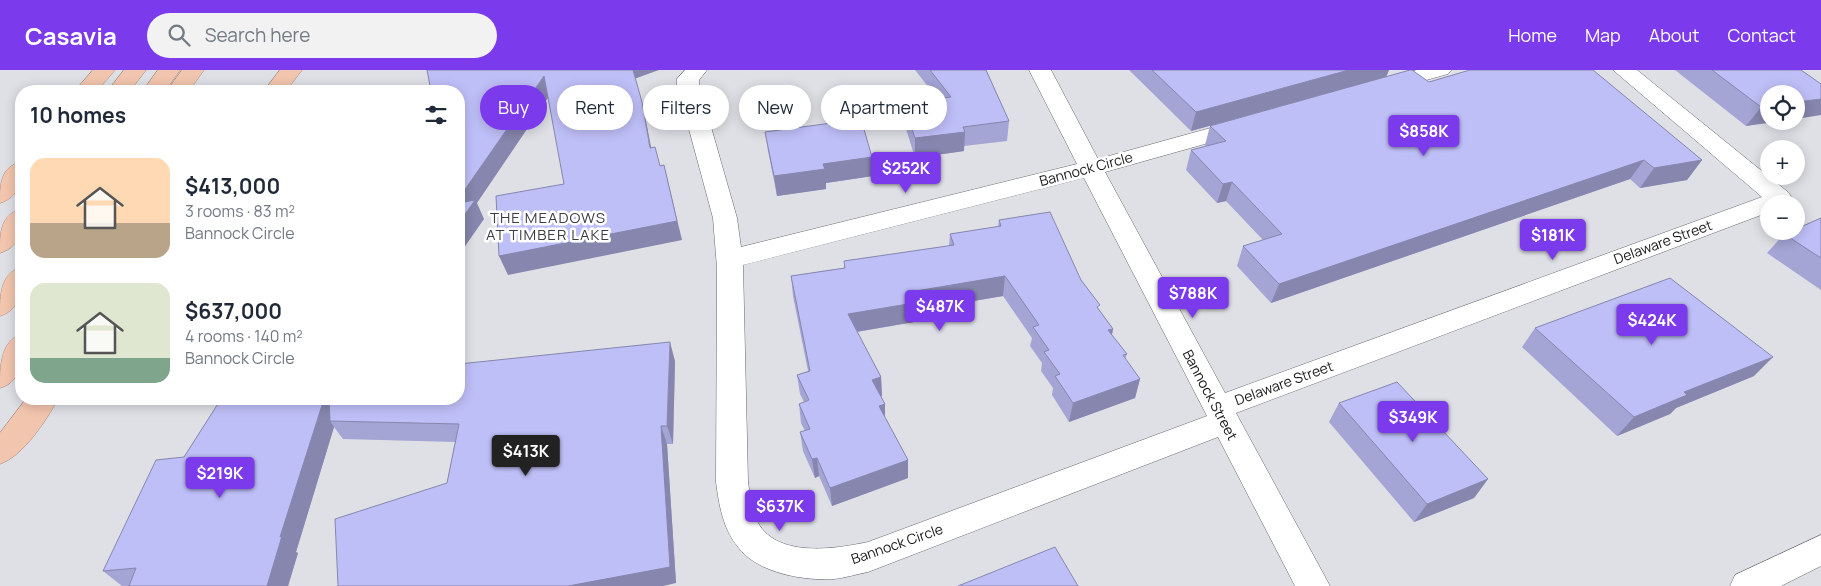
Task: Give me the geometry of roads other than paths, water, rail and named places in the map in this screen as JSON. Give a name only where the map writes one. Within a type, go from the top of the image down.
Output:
[{"type":"highway","points":[[91,85],[104,70]]},
{"type":"highway","points":[[124,85],[135,70]]},
{"type":"highway","points":[[158,85],[169,70]]},
{"type":"highway","points":[[182,85],[193,70]]},
{"type":"highway","points":[[280,85],[291,70]]},
{"type":"highway","points":[[0,195],[15,176]]},
{"type":"highway","points":[[0,244],[15,225]]},
{"type":"highway","points":[[0,306],[15,285]]},
{"type":"highway","points":[[0,377],[15,353]]},
{"type":"highway","points":[[0,451],[9,444],[38,405]]},
{"type":"street","name":"Bannock Circle","points":[[696,70],[688,80],[688,85],[725,218],[729,259],[732,482],[737,514],[749,538],[759,546],[781,558],[803,562],[835,564],[868,557],[1221,415]]},
{"type":"street","name":"Bannock Street","points":[[1040,70],[1313,586]]},
{"type":"street","points":[[1365,92],[1441,70]]},
{"type":"street","name":"Delaware Street","points":[[1221,415],[1780,199],[1624,70]]},
{"type":"street","name":"Bannock Circle","points":[[729,259],[1092,168],[1260,121]]},
{"type":"street","points":[[1748,586],[1821,550]]},
{"type":"district","name":"THE MEADOWS AT TIMBER LAKE","points":[[548,226]]}]
